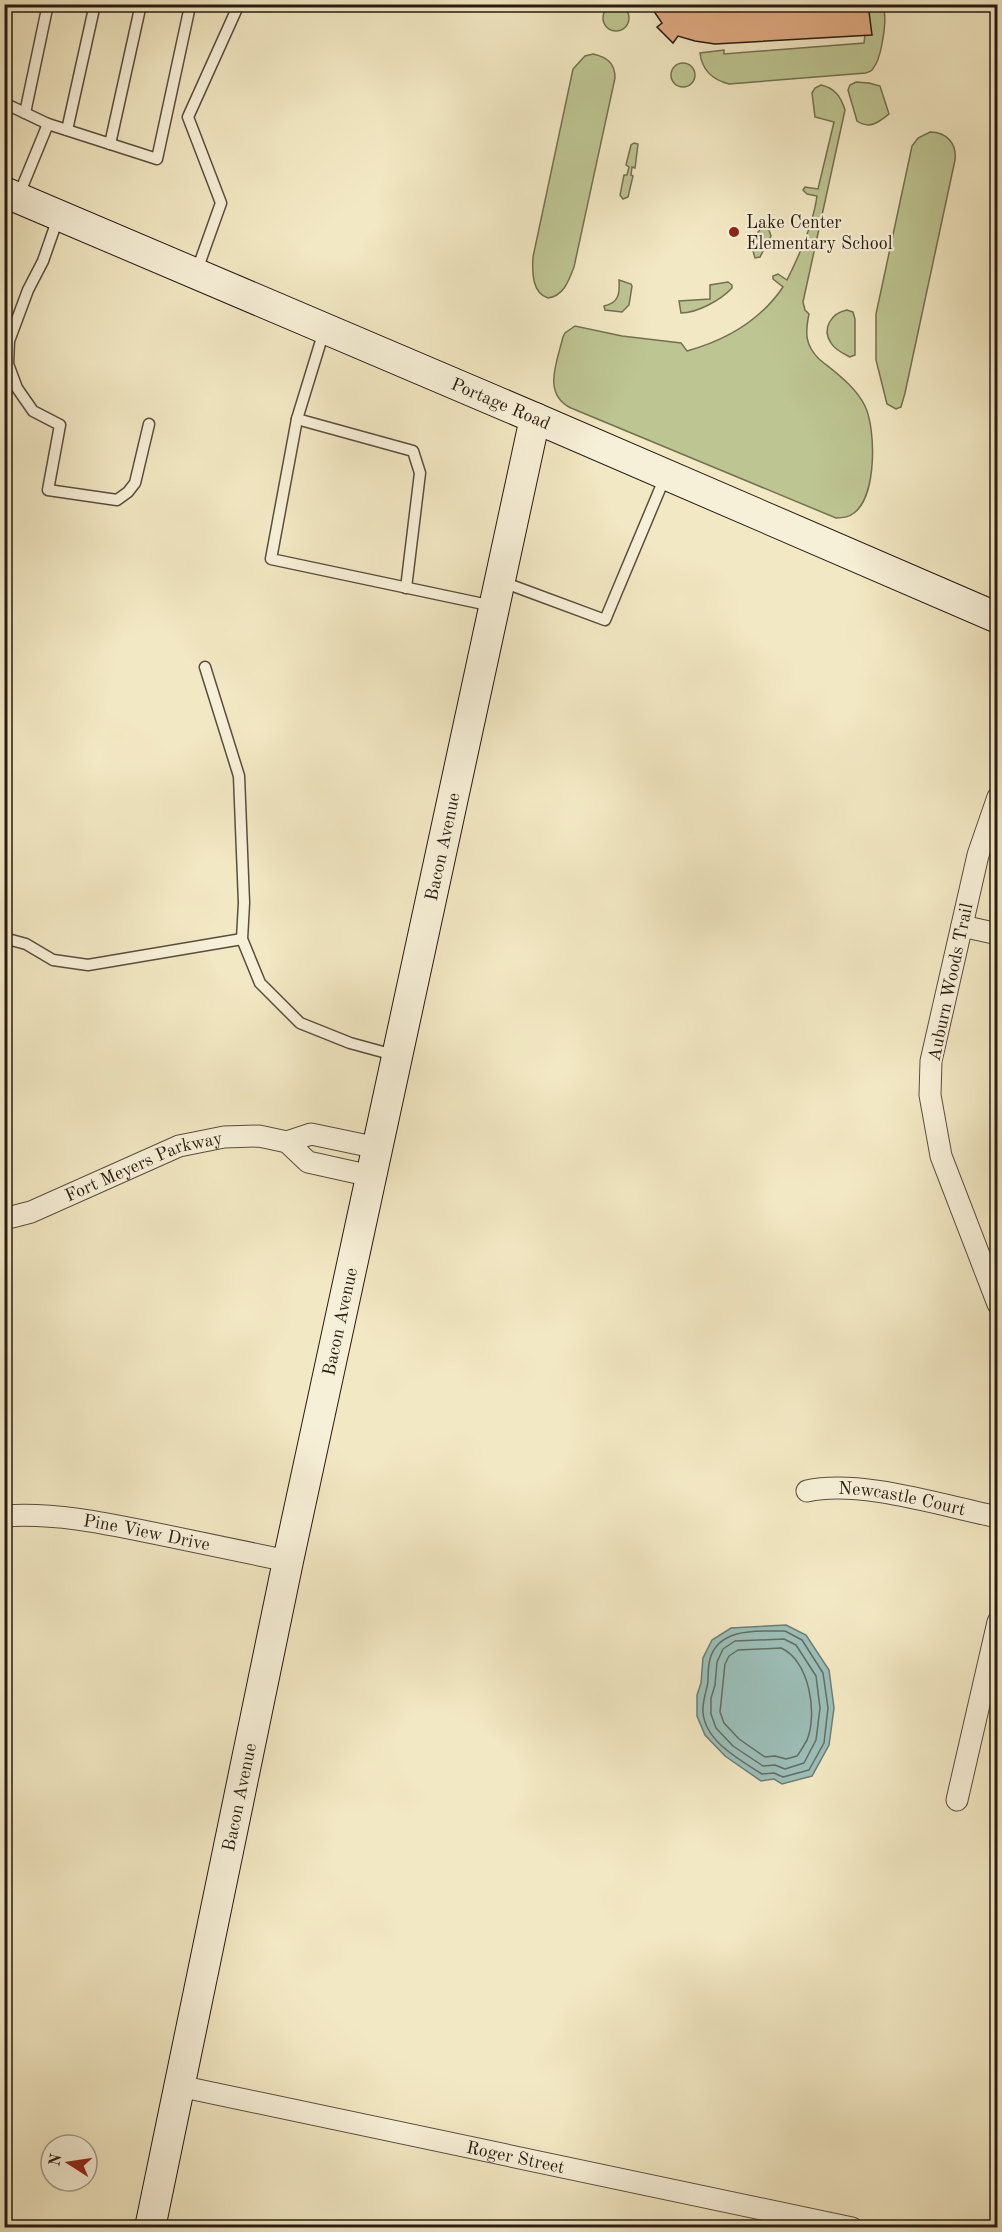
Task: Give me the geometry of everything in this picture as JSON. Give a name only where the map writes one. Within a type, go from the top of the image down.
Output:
[{"type":"street","name":"Portage Road","points":[[11,195],[998,618]]},
{"type":"street","name":"Bacon Avenue","points":[[150,2228],[288,1561],[535,418]]},
{"type":"street","name":"Auburn Woods Trail","points":[[998,797],[978,855],[931,1061],[930,1095],[941,1156],[998,1304]]},
{"type":"street","points":[[962,926],[998,934]]},
{"type":"street","name":"Fort Meyers Parkway","points":[[287,1142],[311,1134],[374,1162]]},
{"type":"street","name":"Fort Meyers Parkway","points":[[4,1219],[31,1212],[179,1146],[224,1137],[259,1136],[287,1142],[308,1161],[374,1162]]},
{"type":"street","name":"Newcastle Court","points":[[807,1491],[824,1487],[872,1490],[998,1517]]},
{"type":"street","name":"Pine View Drive","points":[[4,1516],[25,1515],[79,1520],[288,1561]]},
{"type":"street","points":[[957,1800],[998,1622]]},
{"type":"street","name":"Roger Street","points":[[179,2086],[839,2226]]},
{"type":"lane","points":[[25,113],[48,4]]},
{"type":"lane","points":[[67,130],[95,4]]},
{"type":"lane","points":[[110,144],[141,4]]},
{"type":"lane","points":[[195,273],[220,203],[188,117],[239,4]]},
{"type":"lane","points":[[4,103],[48,124],[157,159],[189,5]]},
{"type":"lane","points":[[11,195],[48,124]]},
{"type":"lane","points":[[59,214],[43,261],[28,290],[9,341],[8,364],[17,388],[33,411],[60,425],[48,490],[117,500],[135,483],[149,424]]},
{"type":"lane","points":[[325,328],[297,419],[271,559],[406,588],[497,593],[605,620],[666,474]]},
{"type":"lane","points":[[297,419],[413,451],[420,473],[406,588]]},
{"type":"lane","points":[[205,667],[239,776],[244,903],[242,939],[260,983],[300,1023],[350,1043],[398,1056]]},
{"type":"lane","points":[[4,938],[26,944],[53,960],[88,965],[242,939]]},
{"type":"green space","points":[[616,5],[625,9],[629,18],[625,27],[616,31],[607,27],[603,18],[607,9]]},
{"type":"green space","points":[[882,6],[885,18],[881,46],[877,62],[871,71],[866,73],[729,84],[709,73],[701,59],[700,53],[724,50],[724,54],[864,43],[868,8]]},
{"type":"green space","points":[[593,54],[602,57],[612,65],[615,78],[574,267],[562,291],[548,298],[536,287],[533,257],[573,69],[585,56]]},
{"type":"green space","points":[[683,63],[692,66],[695,75],[692,84],[683,87],[674,84],[671,75],[674,66]]},
{"type":"green space","points":[[856,82],[880,86],[889,114],[870,125],[857,121],[848,90],[850,85]]},
{"type":"green space","points":[[821,85],[837,94],[845,110],[803,302],[809,314],[807,338],[814,354],[845,380],[861,399],[869,417],[872,445],[870,478],[862,504],[854,513],[838,518],[571,408],[562,402],[554,386],[555,367],[563,337],[575,326],[622,336],[681,343],[687,351],[716,341],[741,328],[774,299],[783,287],[773,279],[773,276],[778,274],[787,280],[809,228],[817,196],[807,194],[803,190],[805,187],[818,189],[834,122],[815,117],[812,93]]},
{"type":"green space","points":[[930,132],[941,134],[950,140],[955,160],[905,393],[901,407],[896,409],[887,404],[876,360],[876,314],[912,146],[918,138]]},
{"type":"green space","points":[[638,144],[635,168],[632,167],[631,175],[633,176],[628,197],[623,199],[620,195],[624,175],[627,175],[629,167],[626,165],[631,145]]},
{"type":"green space","points":[[762,228],[769,230],[771,236],[760,257],[755,258],[751,244],[759,243],[758,232]]},
{"type":"green space","points":[[619,280],[632,286],[629,305],[622,312],[605,310],[604,306],[609,305],[618,297]]},
{"type":"green space","points":[[728,282],[732,288],[722,297],[701,308],[681,313],[679,301],[710,299],[710,285]]},
{"type":"green space","points":[[847,310],[853,312],[855,319],[855,355],[850,357],[833,345],[827,332],[833,318]]},
{"type":"water","points":[[786,1625],[806,1635],[829,1670],[834,1708],[829,1745],[812,1776],[782,1784],[774,1779],[761,1781],[725,1756],[705,1735],[697,1716],[697,1695],[701,1683],[703,1658],[712,1640],[731,1628]]},
{"type":"building","points":[[649,4],[868,4],[872,35],[715,44],[678,36],[673,43],[657,27],[662,23]]},
{"type":"place","name":"Lake Center Elementary School","points":[[734,232]]}]
